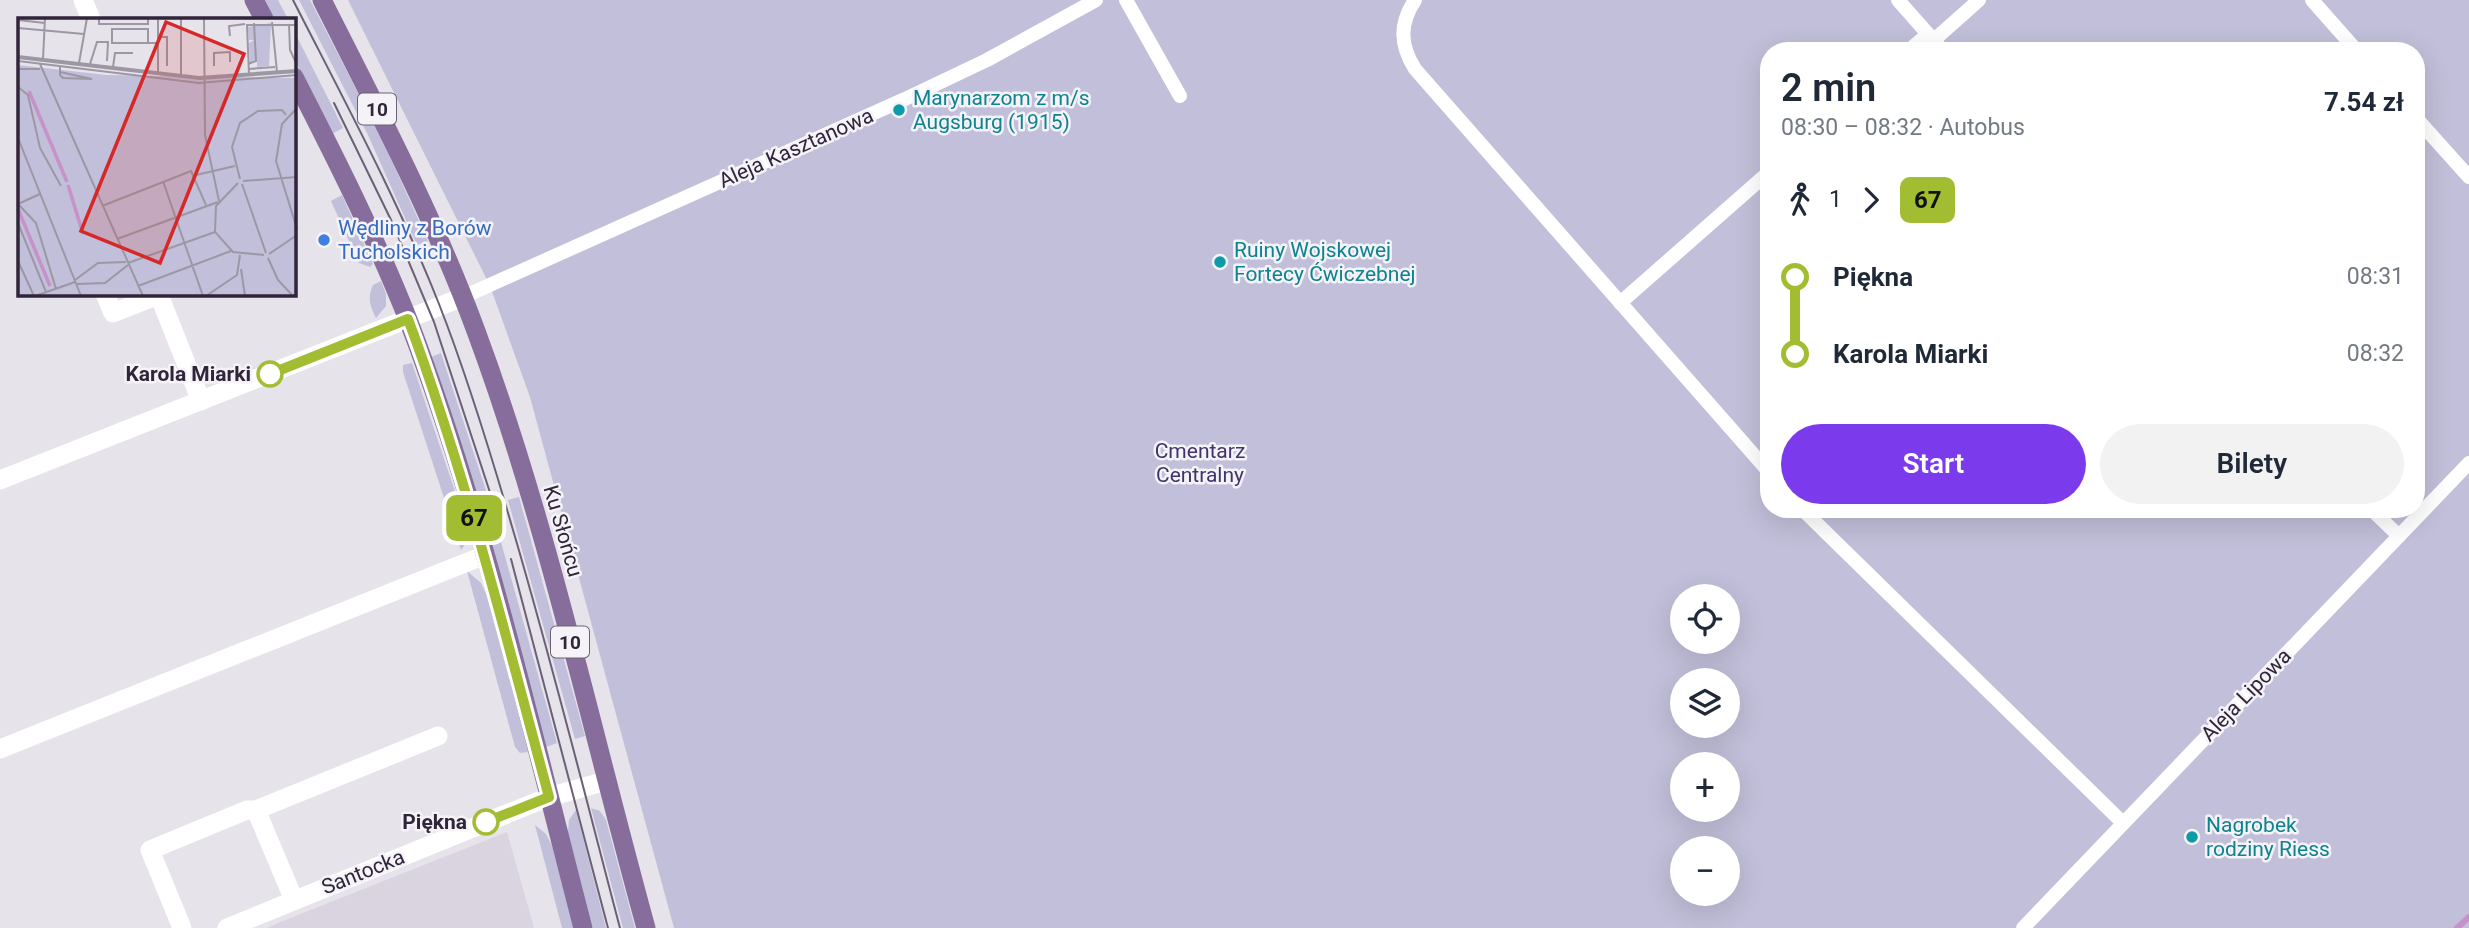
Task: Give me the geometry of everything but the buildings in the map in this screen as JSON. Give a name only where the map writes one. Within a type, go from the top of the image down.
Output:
[{"type":"main road","points":[[254,0],[263,18]]},
{"type":"main road","name":"Ku Słońcu","points":[[322,0],[395,145],[463,297],[533,504],[646,928]]},
{"type":"main road","points":[[296,82],[363,217],[408,319],[444,425],[485,555],[583,928]]},
{"type":"street","points":[[83,0],[91,18]]},
{"type":"street","name":"Aleja Kasztanowa","points":[[463,297],[987,60],[1096,0]]},
{"type":"street","points":[[1126,0],[1180,96]]},
{"type":"street","points":[[1415,0],[1406,17],[1402,36],[1404,48],[1415,69],[1760,462]]},
{"type":"street","points":[[1898,0],[1935,42],[1979,0]]},
{"type":"street","points":[[2312,0],[2349,42]]},
{"type":"street","points":[[2425,127],[2469,177]]},
{"type":"street","points":[[1620,303],[1760,180]]},
{"type":"street","points":[[107,296],[113,313],[155,296]]},
{"type":"street","points":[[161,296],[201,401]]},
{"type":"street","points":[[0,480],[463,297]]},
{"type":"street","name":"Aleja Lipowa","points":[[2425,509],[2469,463]]},
{"type":"street","points":[[1811,518],[2123,823]]},
{"type":"street","points":[[2380,518],[2399,536]]},
{"type":"street","name":"Aleja Lipowa","points":[[2023,928],[2416,518]]},
{"type":"street","points":[[0,749],[485,555]]},
{"type":"street","points":[[182,928],[150,850],[438,736]]},
{"type":"street","points":[[549,797],[606,781]]},
{"type":"street","name":"Santocka","points":[[227,928],[549,797]]},
{"type":"street","name":"Santocka","points":[[256,810],[295,900]]},
{"type":"shaded area","points":[[507,832],[534,928],[267,928],[278,923]]},
{"type":"green space","points":[[264,0],[278,0],[287,18],[273,18]]},
{"type":"green space","points":[[299,0],[310,0],[382,139],[428,241],[417,245],[368,135]]},
{"type":"green space","name":"Cmentarz Centralny","points":[[348,0],[2469,0],[2469,928],[674,928],[530,397],[490,286]]},
{"type":"green space","points":[[296,35],[343,128],[332,134],[296,63]]},
{"type":"green space","points":[[342,195],[373,264],[370,267],[359,263],[331,201]]},
{"type":"green space","points":[[381,281],[386,294],[386,306],[376,318],[370,294],[373,285]]},
{"type":"green space","points":[[441,353],[491,506],[557,743],[546,747],[431,357]]},
{"type":"green space","points":[[412,363],[468,530],[466,543],[461,550],[403,372],[403,365]]},
{"type":"green space","points":[[519,497],[585,736],[575,739],[508,500]]},
{"type":"green space","points":[[467,571],[481,583],[488,598],[528,752],[520,753],[515,747]]},
{"type":"green space","points":[[591,808],[600,811],[606,820],[635,928],[623,928]]},
{"type":"green space","points":[[576,810],[606,928],[593,928],[568,832],[569,820]]},
{"type":"green space","points":[[535,825],[546,834],[552,846],[574,928],[562,928]]},
{"type":"waterway","points":[[2457,928],[2469,917]]},
{"type":"tram line","points":[[293,0],[406,227],[460,360],[527,580],[620,928]]},
{"type":"tram line","points":[[334,103],[392,222],[434,322],[502,529]]},
{"type":"tram line","points":[[511,559],[608,928]]},
{"type":"bus line","name":"67","points":[[270,374],[408,319],[485,555],[549,797],[486,822]]},
{"type":"place","name":"Marynarzom z m/s Augsburg (1915)","points":[[899,110]]},
{"type":"place","name":"Wędliny z Borów Tucholskich","points":[[324,240]]},
{"type":"place","name":"Ruiny Wojskowej Fortecy Ćwiczebnej","points":[[1220,262]]},
{"type":"place","name":"Karola Miarki","points":[[270,374]]},
{"type":"place","name":"Piękna","points":[[486,822]]},
{"type":"place","name":"Nagrobek rodziny Riess","points":[[2192,837]]}]
